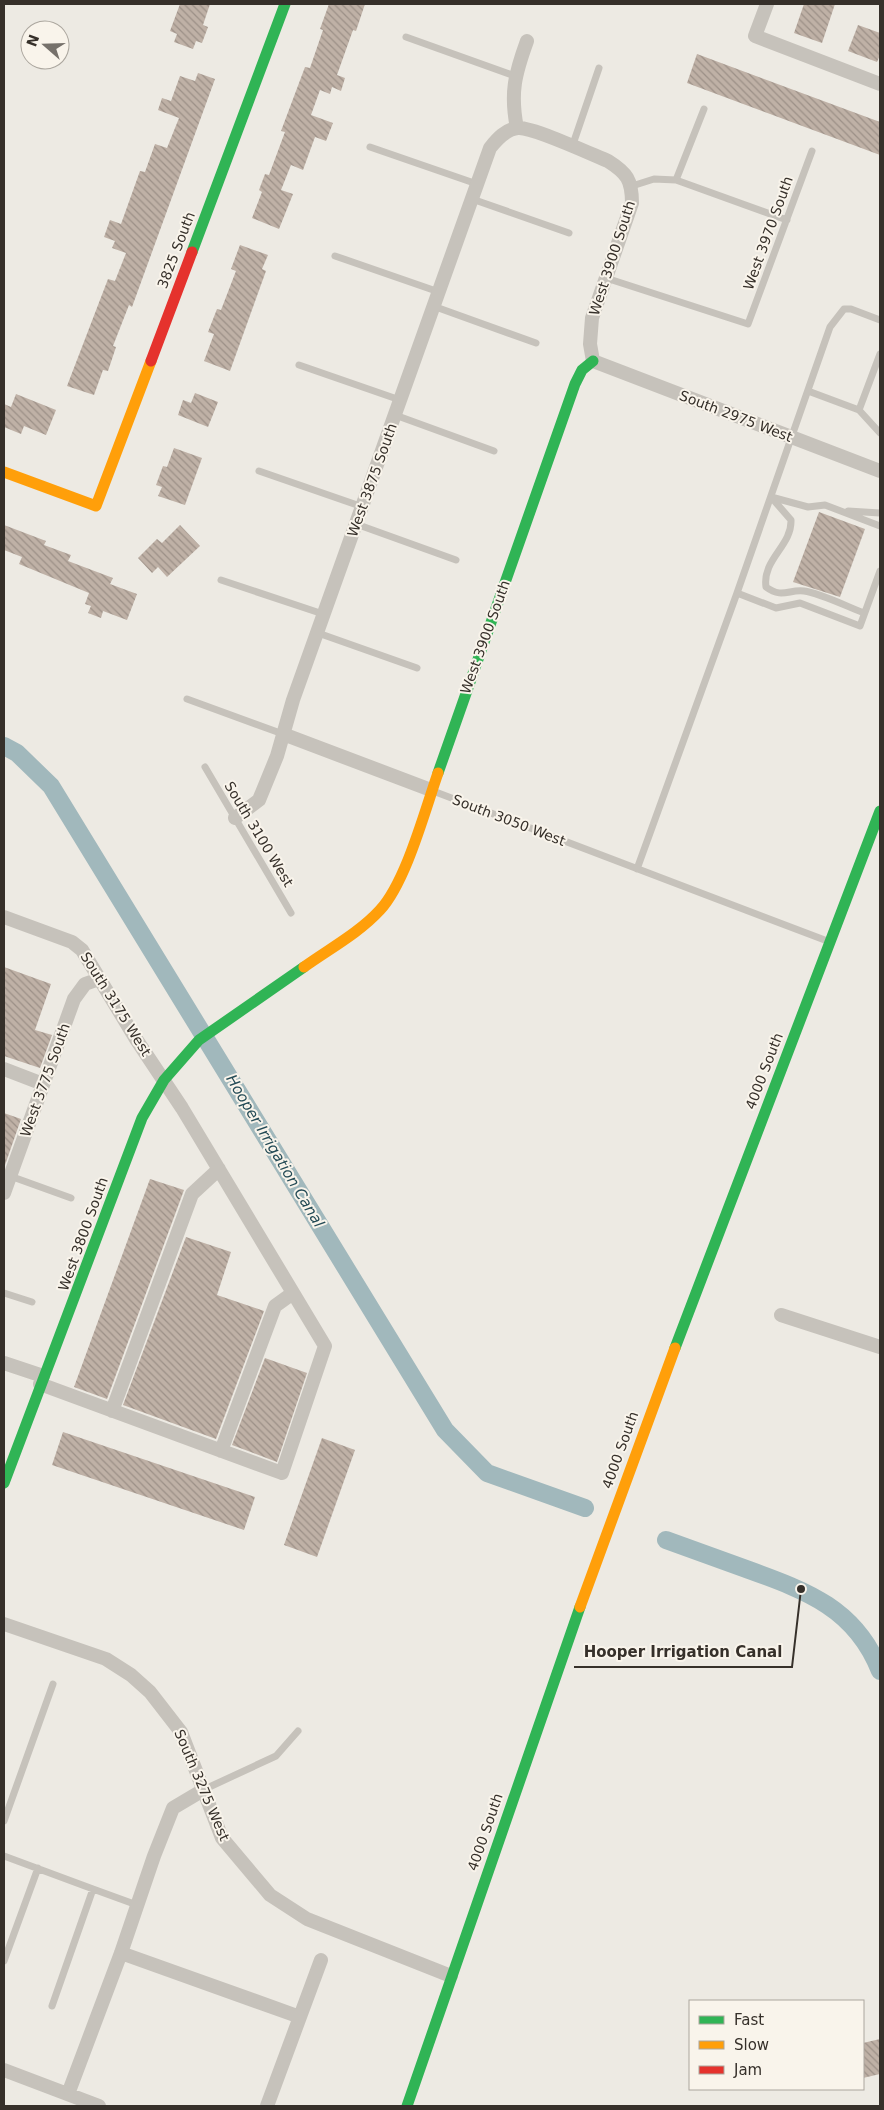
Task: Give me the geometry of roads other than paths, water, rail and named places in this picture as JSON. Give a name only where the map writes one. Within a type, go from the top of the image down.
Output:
[{"type":"street","name":"3825 South","points":[[4,472],[96,506],[285,4]]},
{"type":"street","points":[[767,4],[755,36],[880,84]]},
{"type":"street","points":[[527,41],[514,76],[513,109],[517,128],[526,128],[608,161],[620,168],[632,186]]},
{"type":"street","name":"West 3875 South","points":[[235,818],[259,800],[277,756],[323,614],[363,507],[490,148],[502,135],[517,128]]},
{"type":"street","name":"West 3900 South","points":[[227,1019],[354,932],[381,908],[403,870],[575,384],[582,370],[593,361],[590,344],[592,318],[632,203],[632,186]]},
{"type":"street","name":"South 2975 West","points":[[593,361],[880,471]]},
{"type":"street","name":"South 3050 West","points":[[283,734],[431,790]]},
{"type":"street","name":"4000 South","points":[[407,2106],[636,1449],[880,811]]},
{"type":"street","name":"South 3175 West","points":[[4,917],[72,942],[82,950],[164,1080],[325,1346],[282,1473],[221,1451]]},
{"type":"street","name":"West 3775 South","points":[[4,1193],[74,999],[85,984],[99,979]]},
{"type":"street","name":"West 3800 South","points":[[4,1484],[41,1380],[84,1276],[142,1118],[164,1080],[175,1067],[199,1040],[227,1019]]},
{"type":"street","points":[[4,1070],[43,1084]]},
{"type":"street","points":[[112,1411],[192,1194],[219,1170]]},
{"type":"street","points":[[4,1362],[112,1411],[221,1451],[275,1306],[294,1293]]},
{"type":"street","points":[[781,1315],[880,1347]]},
{"type":"street","name":"South 3275 West","points":[[4,1624],[81,1649],[106,1660],[131,1675],[150,1692],[181,1732],[205,1789],[222,1838],[270,1895],[306,1919],[451,1976]]},
{"type":"street","points":[[68,2094],[173,1808],[205,1789]]},
{"type":"street","points":[[121,1953],[300,2017]]},
{"type":"street","points":[[268,2106],[321,1960]]},
{"type":"street","points":[[4,2070],[99,2106]]},
{"type":"lane","points":[[406,37],[514,76]]},
{"type":"lane","points":[[572,147],[600,68]]},
{"type":"lane","points":[[676,180],[704,108]]},
{"type":"lane","points":[[370,147],[478,184]]},
{"type":"lane","name":"West 3970 South","points":[[606,278],[748,324],[812,151]]},
{"type":"lane","points":[[632,186],[654,179],[676,180],[787,220]]},
{"type":"lane","points":[[472,199],[570,233]]},
{"type":"lane","points":[[334,256],[439,292]]},
{"type":"lane","points":[[434,306],[536,343]]},
{"type":"lane","points":[[637,868],[771,497],[830,327],[840,312],[850,309],[880,320]]},
{"type":"lane","points":[[859,410],[880,354]]},
{"type":"lane","points":[[299,364],[400,400]]},
{"type":"lane","points":[[808,392],[859,410],[880,433]]},
{"type":"lane","points":[[395,415],[494,451]]},
{"type":"lane","points":[[259,471],[363,507]]},
{"type":"lane","points":[[771,497],[808,507],[825,505],[880,526]]},
{"type":"lane","points":[[771,497],[791,520],[791,529],[768,565],[764,576],[766,587],[773,593],[789,594],[803,591],[864,614]]},
{"type":"lane","points":[[841,511],[880,514]]},
{"type":"lane","points":[[356,524],[456,560]]},
{"type":"lane","points":[[736,593],[776,608],[800,603],[860,626],[880,571]]},
{"type":"lane","points":[[222,580],[323,614]]},
{"type":"lane","points":[[318,633],[417,668]]},
{"type":"lane","name":"South 3050 West","points":[[187,699],[283,734]]},
{"type":"lane","name":"South 3100 West","points":[[205,767],[292,913]]},
{"type":"lane","name":"South 3050 West","points":[[431,790],[830,942]]},
{"type":"lane","points":[[10,1176],[71,1198]]},
{"type":"lane","points":[[4,1293],[32,1302]]},
{"type":"lane","points":[[4,1821],[53,1684]]},
{"type":"lane","points":[[205,1789],[276,1756],[298,1731]]},
{"type":"lane","points":[[4,1856],[137,1905]]},
{"type":"lane","points":[[4,1961],[38,1868]]},
{"type":"lane","points":[[52,2006],[93,1890]]},
{"type":"waterway","name":"Hooper Irrigation Canal","points":[[4,746],[17,753],[51,786],[445,1430],[487,1473],[585,1508]]},
{"type":"waterway","name":"Hooper Irrigation Canal","points":[[666,1540],[791,1586],[827,1605],[858,1632],[870,1650],[880,1671]]},
{"type":"place","name":"Hooper Irrigation Canal","points":[[801,1589]]}]
